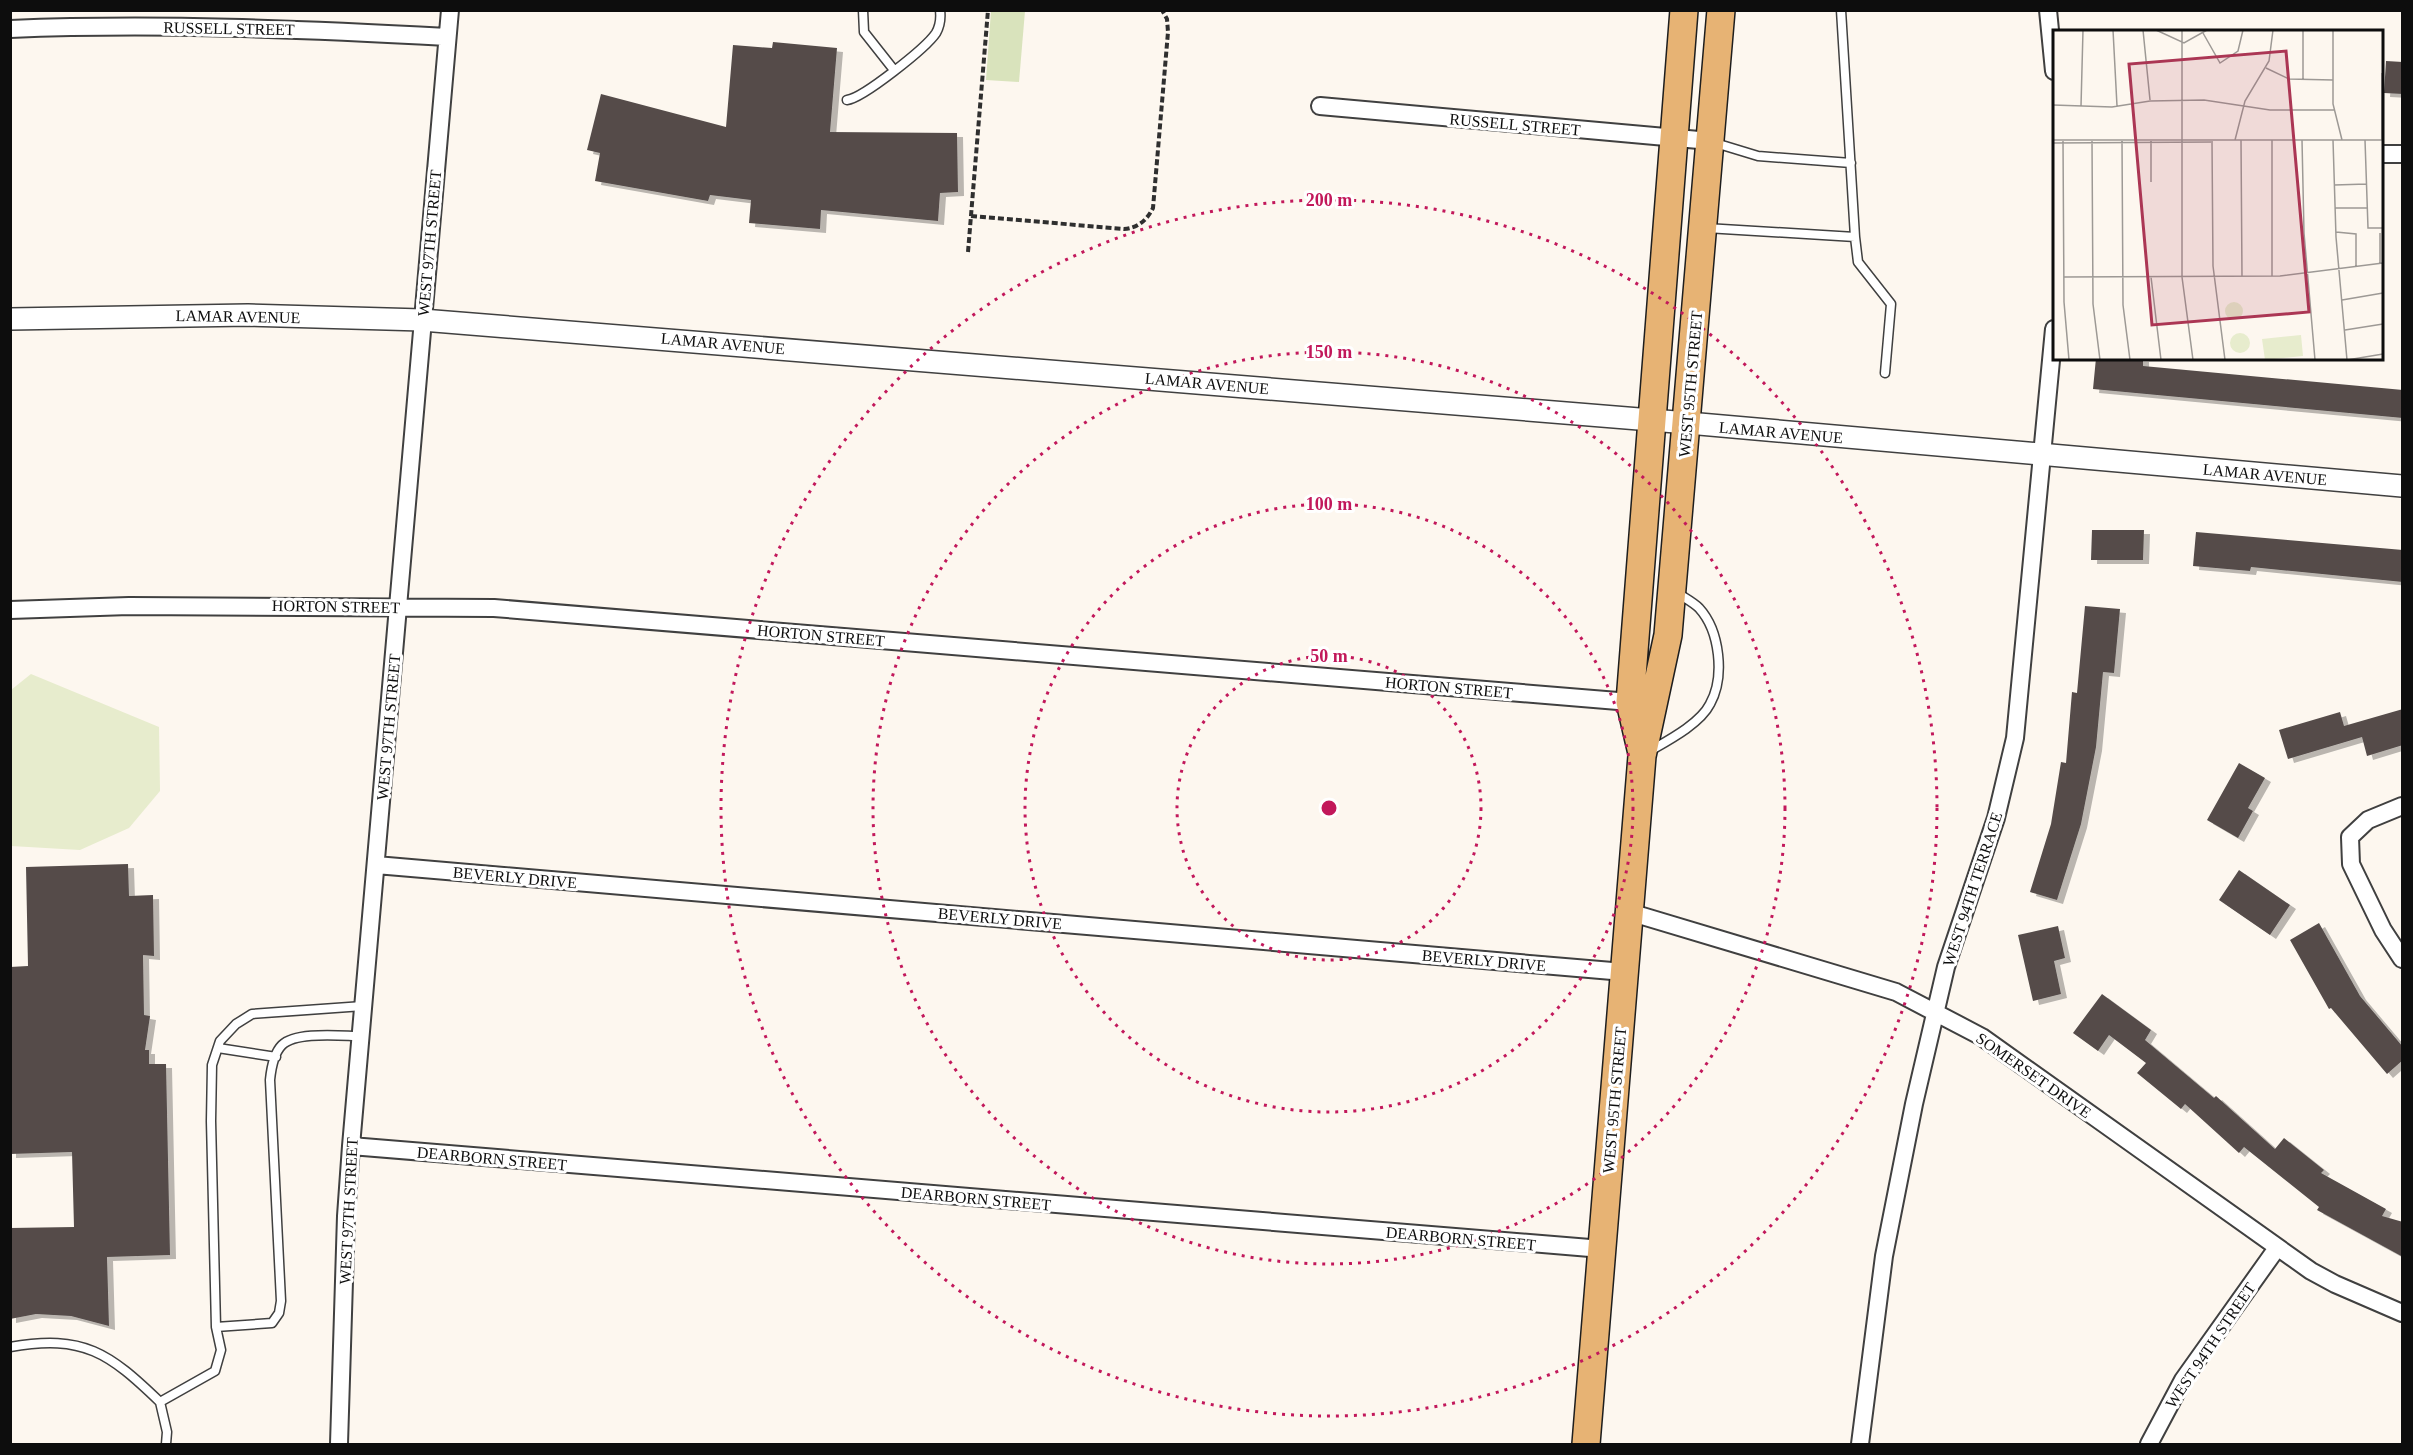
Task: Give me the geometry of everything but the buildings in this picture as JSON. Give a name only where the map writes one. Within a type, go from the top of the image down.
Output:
[{"type":"main road","name":"WEST 95TH STREET","points":[[1642,756],[1630,702],[1684,10]]},
{"type":"main road","name":"WEST 95TH STREET","points":[[1586,1444],[1642,756],[1668,635],[1673,591],[1721,10]]},
{"type":"street","name":"WEST 97TH STREET","points":[[339,1444],[346,1216],[351,1146],[450,10]]},
{"type":"street","points":[[2048,10],[2053,54]]},
{"type":"street","name":"RUSSELL STREET","points":[[10,29],[95,25],[238,26],[447,36]]},
{"type":"street","name":"RUSSELL STREET","points":[[1320,106],[1710,141]]},
{"type":"street","points":[[2383,154],[2403,154]]},
{"type":"street","name":"LAMAR AVENUE","points":[[10,319],[248,315],[422,320],[1688,423],[2403,486]]},
{"type":"street","name":"WEST 94TH TERRACE","points":[[1860,1444],[1884,1256],[1914,1104],[1946,967],[1996,818],[2015,738],[2053,349]]},
{"type":"street","name":"HORTON STREET","points":[[10,610],[140,606],[506,609],[1630,702]]},
{"type":"street","points":[[2403,806],[2368,820],[2350,837],[2351,864],[2383,930],[2403,959]]},
{"type":"street","name":"BEVERLY DRIVE","points":[[376,865],[1624,972]]},
{"type":"street","name":"SOMERSET DRIVE","points":[[1629,912],[1896,992],[1982,1037],[2277,1248],[2335,1284],[2403,1313]]},
{"type":"street","name":"DEARBORN STREET","points":[[351,1146],[1602,1249]]},
{"type":"street","name":"WEST 94TH STREET","points":[[2149,1444],[2183,1380],[2277,1248]]},
{"type":"lane","points":[[863,10],[864,32],[894,70]]},
{"type":"lane","points":[[847,100],[859,97],[936,33],[940,10]]},
{"type":"lane","points":[[1841,10],[1858,262],[1891,304],[1885,373]]},
{"type":"lane","points":[[1710,141],[1758,156],[1851,164]]},
{"type":"lane","points":[[1703,228],[1855,237]]},
{"type":"lane","points":[[1642,756],[1686,729],[1710,705],[1719,673],[1714,635],[1699,607],[1673,591]]},
{"type":"lane","points":[[160,1402],[214,1371],[221,1350],[216,1327],[211,1121],[212,1065],[220,1041],[236,1024],[252,1014],[363,1006]]},
{"type":"lane","points":[[216,1327],[272,1323],[279,1313],[281,1301],[270,1080],[276,1057],[282,1045],[299,1037],[361,1036]]},
{"type":"lane","points":[[218,1048],[276,1057]]},
{"type":"lane","points":[[10,1347],[40,1342],[82,1346],[104,1354],[125,1368],[160,1402],[166,1444]]},
{"type":"path","points":[[968,252],[988,10]]},
{"type":"path","points":[[971,216],[1124,230],[1136,227],[1146,220],[1153,208],[1168,32],[1167,19],[1162,10]]},
{"type":"green space","points":[[991,11],[1025,11],[1019,82],[986,80]]},
{"type":"green space","points":[[31,674],[159,727],[160,791],[129,828],[80,850],[11,846],[11,690]]}]
